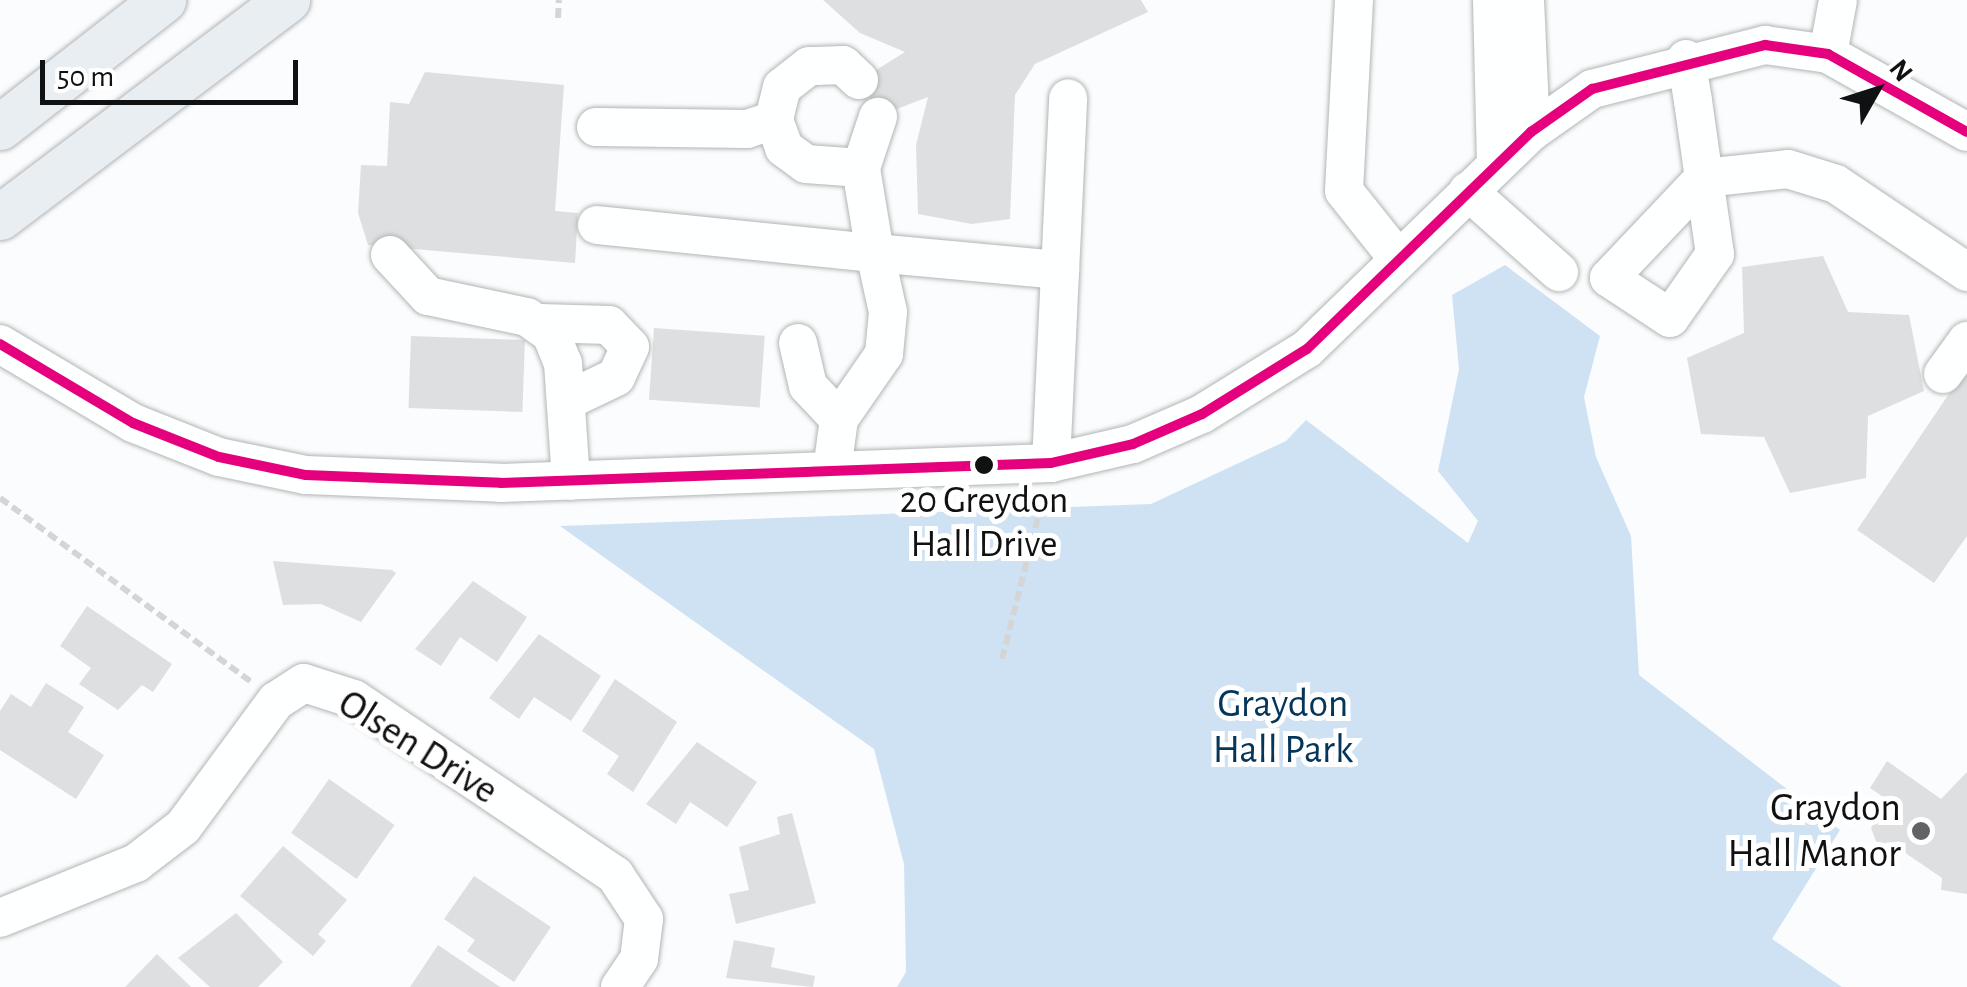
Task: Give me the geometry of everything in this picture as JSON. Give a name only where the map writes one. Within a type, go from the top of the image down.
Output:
[{"type":"main road","points":[[0,126],[163,0]]},
{"type":"main road","points":[[0,217],[287,0]]},
{"type":"street","points":[[1354,0],[1344,192],[1399,260]]},
{"type":"street","points":[[1492,0],[1496,164]]},
{"type":"street","points":[[1525,0],[1531,132]]},
{"type":"street","points":[[1828,54],[1838,0]]},
{"type":"street","points":[[0,344],[133,423],[219,457],[306,475],[571,480],[1051,463],[1133,444],[1250,387],[1307,349],[1531,132],[1592,89],[1686,59],[1765,44],[1828,54],[1967,132]]},
{"type":"street","points":[[1686,59],[1704,178],[1788,169],[1836,184],[1967,272]]},
{"type":"street","points":[[859,80],[843,65],[809,66],[782,88],[774,120],[784,148],[806,164],[862,168]]},
{"type":"street","points":[[1051,463],[1068,98]]},
{"type":"street","points":[[832,470],[839,419],[884,354],[888,312],[862,168],[878,116]]},
{"type":"street","points":[[596,127],[747,129],[774,120]]},
{"type":"street","points":[[1468,190],[1559,272]]},
{"type":"street","points":[[597,226],[1060,270]]},
{"type":"street","points":[[390,255],[428,296],[540,323],[608,324],[630,347],[616,377],[566,402]]},
{"type":"street","points":[[540,323],[559,347],[571,480]]},
{"type":"street","points":[[1943,374],[1967,341]]},
{"type":"street","points":[[798,343],[808,386],[839,419]]},
{"type":"street","name":"Olsen Drive","points":[[0,918],[136,864],[184,827],[276,701],[304,683],[354,698],[615,876],[644,919],[638,960],[620,987]]},
{"type":"path","points":[[558,18],[559,0]]},
{"type":"path","points":[[0,498],[276,701]]},
{"type":"path","points":[[1002,659],[1041,506]]},
{"type":"green space","name":"Graydon Hall Park","points":[[1505,265],[1600,336],[1584,397],[1596,457],[1631,536],[1639,675],[1840,830],[1772,939],[1842,987],[897,987],[906,972],[904,864],[874,749],[560,526],[1151,504],[1286,441],[1306,420],[1468,543],[1478,521],[1438,471],[1459,369],[1452,295]]},
{"type":"building","points":[[823,0],[1141,0],[1148,12],[1035,64],[1015,95],[1010,219],[972,224],[918,214],[916,145],[928,97],[889,112],[870,101],[870,74],[905,52],[860,33]]},
{"type":"building","points":[[425,72],[564,85],[555,211],[578,213],[575,263],[368,245],[358,213],[361,165],[387,166],[390,102],[409,104]]},
{"type":"building","points":[[1823,256],[1848,312],[1909,315],[1924,391],[1868,416],[1866,478],[1790,493],[1764,437],[1701,434],[1687,358],[1744,333],[1742,267]]},
{"type":"building","points":[[654,328],[765,336],[760,408],[649,400]]},
{"type":"building","points":[[411,336],[525,340],[522,412],[408,408]]},
{"type":"building","points":[[1967,367],[1967,536],[1934,583],[1857,530]]},
{"type":"building","points":[[273,561],[396,573],[361,622],[321,604],[283,605]]},
{"type":"building","points":[[473,581],[527,617],[497,662],[460,637],[441,666],[415,649]]},
{"type":"building","points":[[87,606],[172,664],[153,692],[142,685],[118,710],[79,684],[91,668],[60,646]]},
{"type":"building","points":[[539,634],[601,676],[571,721],[534,697],[519,719],[489,698]]},
{"type":"building","points":[[615,679],[677,722],[633,792],[607,774],[619,756],[582,731]]},
{"type":"building","points":[[46,683],[84,707],[68,732],[104,755],[76,799],[0,750],[0,711],[11,694],[31,707]]},
{"type":"building","points":[[697,742],[757,782],[727,827],[690,802],[676,824],[646,804]]},
{"type":"building","name":"Graydon Hall Manor","points":[[1887,761],[1941,799],[1967,772],[1967,894],[1941,890],[1942,878],[1901,850],[1879,849],[1871,828],[1889,801],[1870,788]]},
{"type":"building","points":[[329,779],[395,825],[357,879],[291,833]]},
{"type":"building","points":[[792,813],[816,903],[736,924],[729,894],[749,890],[739,847],[780,834],[777,817]]},
{"type":"building","points":[[283,846],[347,900],[318,934],[326,941],[313,956],[240,896]]},
{"type":"building","points":[[474,876],[551,927],[514,982],[467,951],[475,940],[444,919]]},
{"type":"building","points":[[236,913],[283,962],[258,987],[210,987],[178,958]]},
{"type":"building","points":[[734,940],[775,948],[771,967],[815,976],[813,987],[726,978]]},
{"type":"building","points":[[438,945],[500,987],[410,987]]},
{"type":"building","points":[[157,954],[191,987],[125,987]]},
{"type":"transit line","points":[[0,344],[133,423],[219,457],[306,475],[501,483],[1051,463],[1133,444],[1202,414],[1307,349],[1531,132],[1592,89],[1765,45],[1828,54],[1967,132]]},
{"type":"place","name":"20 Greydon Hall Drive","points":[[984,465]]},
{"type":"place","name":"Graydon Hall Manor","points":[[1921,831]]}]
